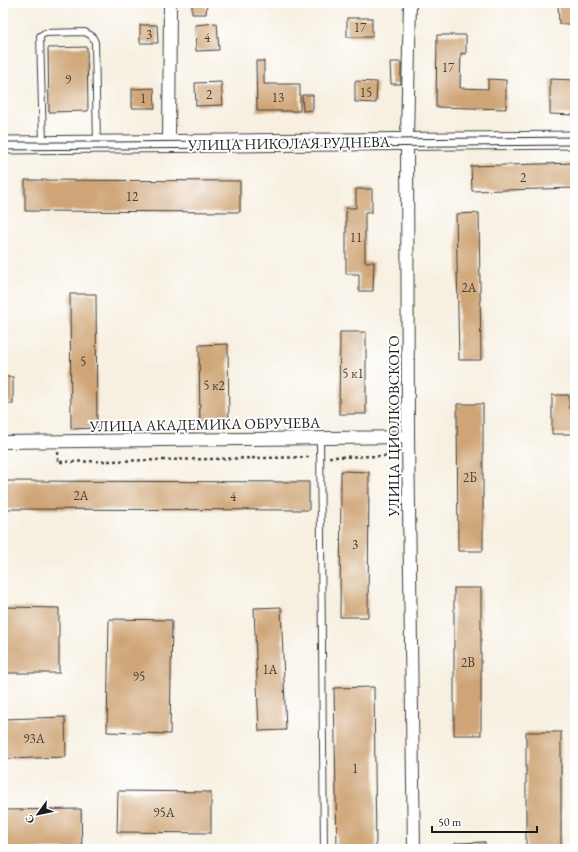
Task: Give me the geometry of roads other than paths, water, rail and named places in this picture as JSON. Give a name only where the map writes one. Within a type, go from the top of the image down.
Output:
[{"type":"street","points":[[169,144],[170,3]]},
{"type":"street","name":"УЛИЦА ЦИОЛКОВСКОГО","points":[[410,3],[407,142],[408,437],[414,849]]},
{"type":"street","name":"УЛИЦА НИКОЛАЯ РУДНЕВА","points":[[3,145],[575,140]]},
{"type":"street","name":"УЛИЦА АКАДЕМИКА ОБРУЧЕВА","points":[[3,442],[408,437]]},
{"type":"lane","points":[[43,145],[40,38],[42,34],[45,33],[86,32],[94,38],[97,145]]},
{"type":"lane","points":[[96,119],[97,126]]},
{"type":"lane","points":[[320,438],[324,849]]},
{"type":"tram line","points":[[3,142],[575,137]]},
{"type":"tram line","points":[[3,150],[575,145]]}]
